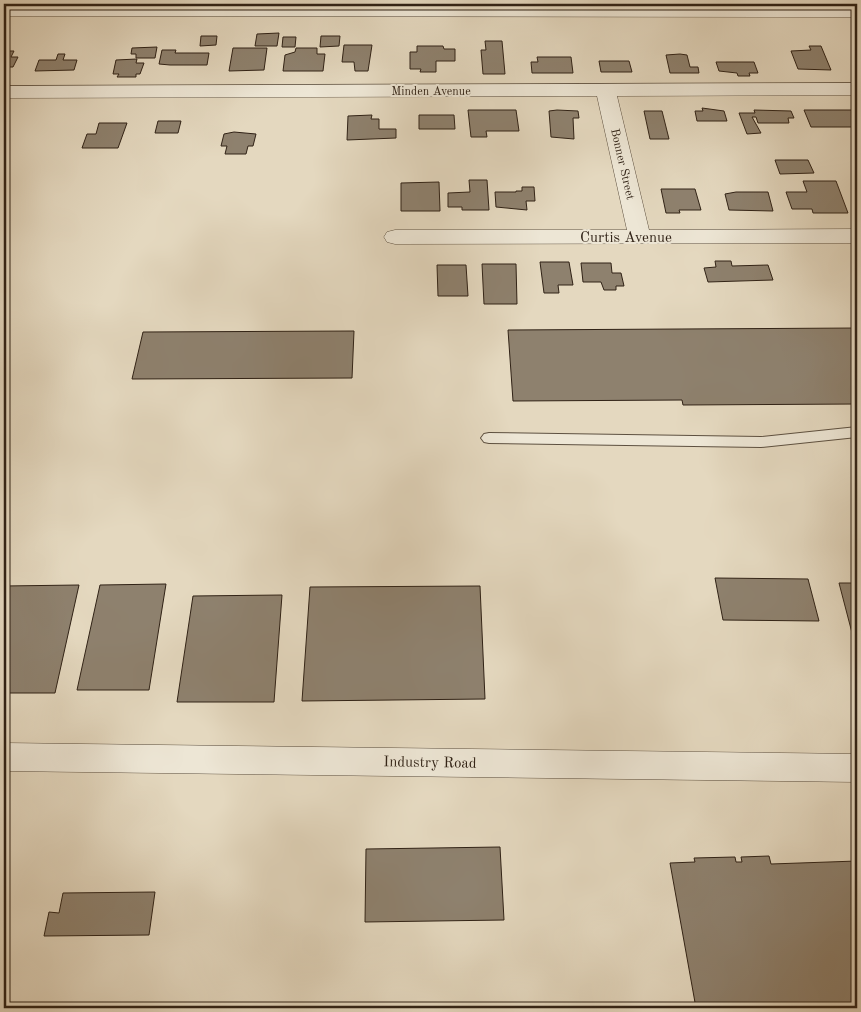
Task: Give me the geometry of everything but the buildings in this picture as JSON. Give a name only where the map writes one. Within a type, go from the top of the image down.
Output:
[{"type":"street","points":[[4,11],[857,12]]},
{"type":"street","name":"Minden Avenue","points":[[4,92],[857,89]]},
{"type":"street","name":"Bonner Street","points":[[606,91],[640,237]]},
{"type":"street","name":"Curtis Avenue","points":[[395,237],[857,236]]},
{"type":"street","name":"Industry Road","points":[[4,757],[857,768]]},
{"type":"lane","points":[[489,438],[761,442],[857,432]]}]
